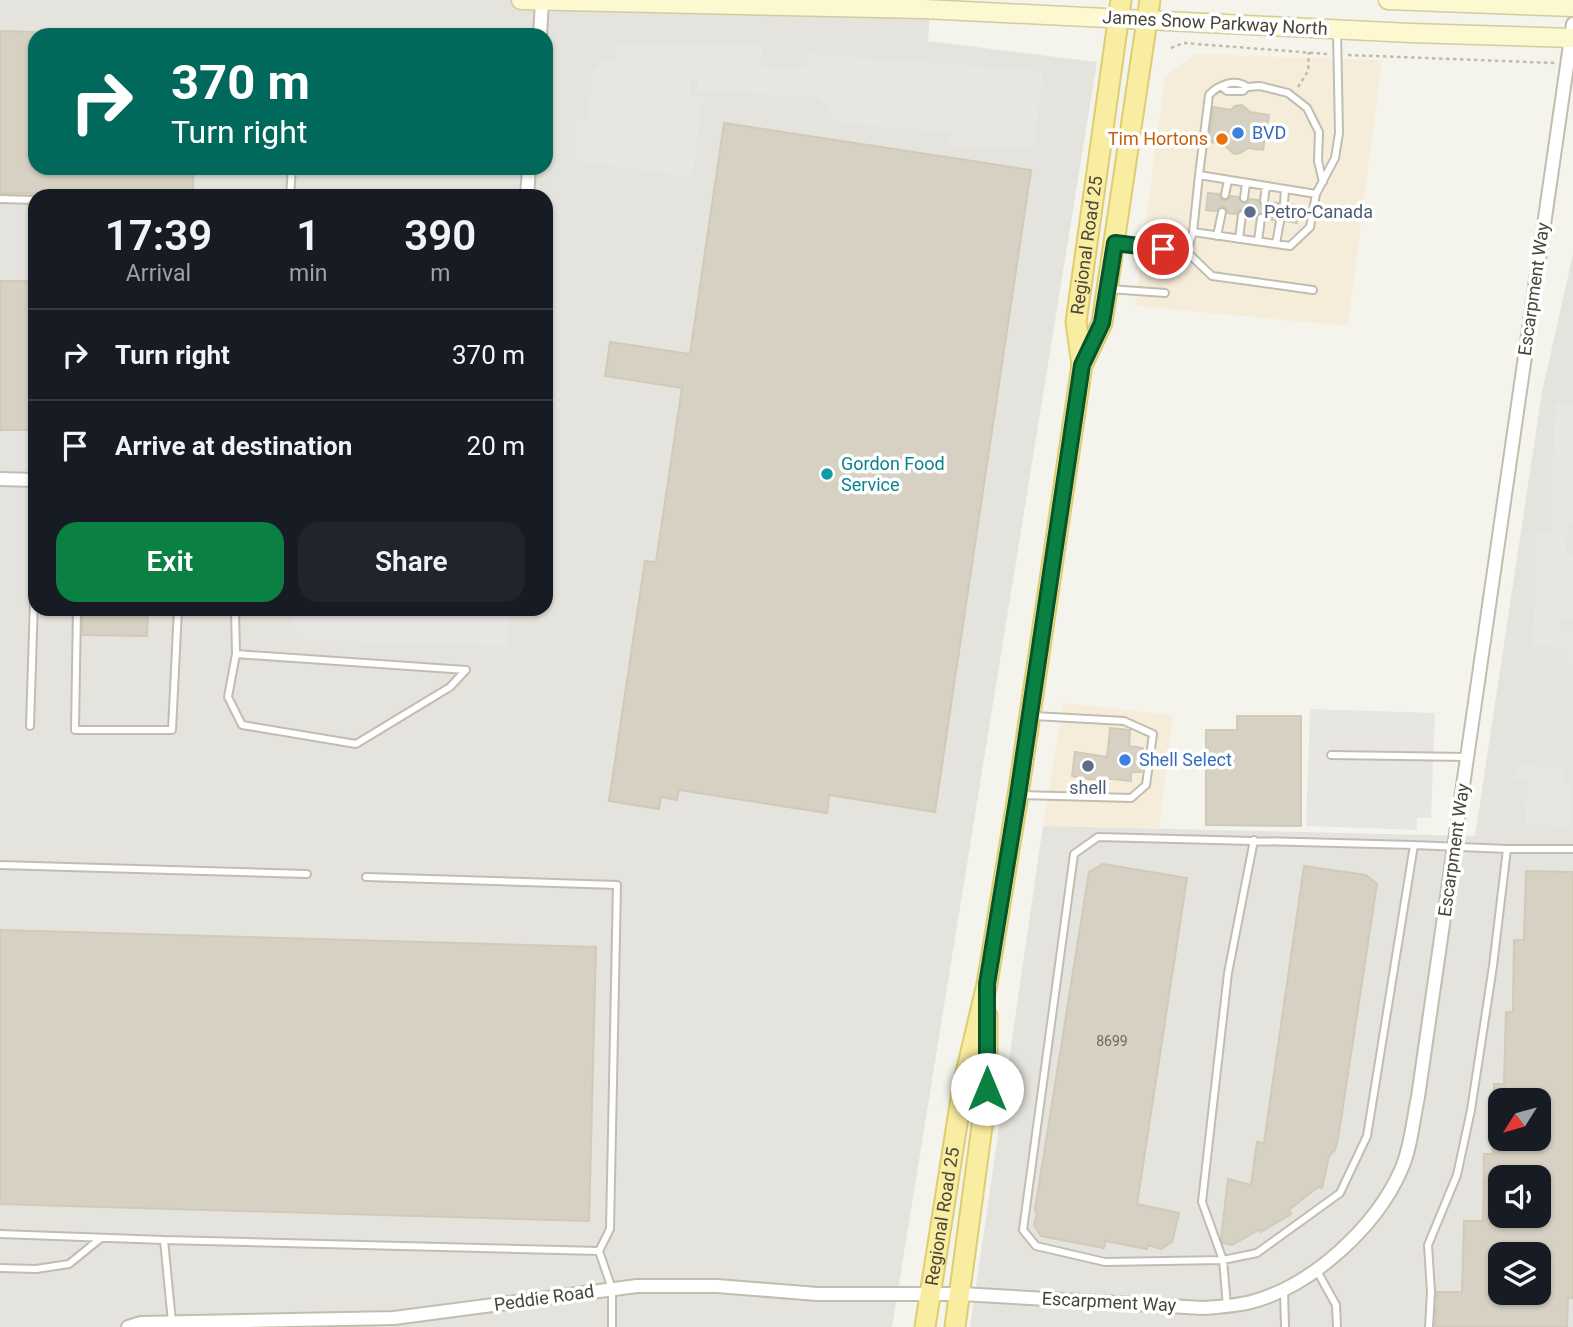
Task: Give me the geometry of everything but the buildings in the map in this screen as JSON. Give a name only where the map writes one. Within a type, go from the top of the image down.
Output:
[{"type":"main road","name":"James Snow Parkway North","points":[[522,0],[924,9],[1120,9],[1146,20],[1410,33],[1572,33]]},
{"type":"main road","name":"Regional Road 25","points":[[1082,365],[1102,323],[1150,0]]},
{"type":"main road","points":[[1388,0],[1573,7]]},
{"type":"main road","name":"Regional Road 25","points":[[925,1327],[963,1086],[987,984],[1018,795],[1082,365],[1076,322],[1120,9]]},
{"type":"main road","name":"Regional Road 25","points":[[955,1327],[987,1089],[987,984]]},
{"type":"street","points":[[540,28],[542,1]]},
{"type":"street","name":"Escarpment Way","points":[[961,1294],[1203,1308],[1253,1301],[1284,1288],[1316,1269],[1359,1235],[1387,1199],[1402,1167],[1418,1097],[1572,33]]},
{"type":"street","points":[[0,479],[28,480]]},
{"type":"street","name":"Peddie Road","points":[[128,1327],[141,1323],[307,1323],[394,1318],[637,1286],[717,1286],[817,1294],[961,1294]]},
{"type":"lane","points":[[1193,232],[1290,246],[1310,227],[1316,194],[1335,158],[1339,133],[1336,54],[1338,29]]},
{"type":"lane","points":[[1188,252],[1193,232],[1209,95],[1214,89],[1222,87],[1227,91],[1243,90],[1260,86],[1292,96],[1307,108],[1319,132],[1318,161],[1322,182]]},
{"type":"lane","points":[[1199,175],[1316,194]]},
{"type":"lane","points":[[1225,195],[1228,180]]},
{"type":"lane","points":[[1244,198],[1246,183]]},
{"type":"lane","points":[[1264,201],[1265,186]]},
{"type":"lane","points":[[1284,204],[1285,189]]},
{"type":"lane","points":[[0,199],[28,200]]},
{"type":"lane","points":[[1217,236],[1222,212]]},
{"type":"lane","points":[[1239,239],[1242,215]]},
{"type":"lane","points":[[1258,241],[1261,218]]},
{"type":"lane","points":[[1276,244],[1280,220]]},
{"type":"lane","points":[[1115,243],[1188,252],[1212,276],[1313,290]]},
{"type":"lane","points":[[1107,289],[1165,293]]},
{"type":"lane","points":[[30,726],[34,616]]},
{"type":"lane","points":[[77,616],[75,730],[172,730],[178,616]]},
{"type":"lane","points":[[235,616],[236,654],[228,697],[242,725],[356,744],[450,687],[466,670],[236,654]]},
{"type":"lane","points":[[1018,795],[1131,799],[1146,785],[1153,734],[1124,720],[1030,715]]},
{"type":"lane","points":[[1331,755],[1467,757]]},
{"type":"lane","points":[[1414,845],[1367,1136],[1340,1194],[1257,1253],[1223,1260],[1105,1262],[1036,1246],[1023,1230],[1074,854],[1098,836],[1573,849]]},
{"type":"lane","points":[[1227,1306],[1223,1260],[1202,1202],[1228,973],[1254,840]]},
{"type":"lane","points":[[1429,1327],[1431,1292],[1428,1245],[1457,1175],[1471,1110],[1493,966],[1507,849]]},
{"type":"lane","points":[[0,865],[307,874]]},
{"type":"lane","points":[[366,877],[617,885],[610,1228],[599,1251],[612,1289],[611,1327]]},
{"type":"lane","points":[[0,1234],[599,1251]]},
{"type":"lane","points":[[0,1268],[36,1269],[69,1264],[101,1238]]},
{"type":"lane","points":[[164,1240],[172,1322]]},
{"type":"lane","points":[[1316,1269],[1336,1305],[1337,1327]]},
{"type":"lane","points":[[1284,1288],[1285,1327]]},
{"type":"path","points":[[1171,48],[1183,43],[1336,54],[1567,63]]},
{"type":"path","points":[[1292,96],[1308,72],[1309,52]]},
{"type":"shaded area","points":[[0,0],[931,0],[928,41],[1097,62],[892,1327],[0,1327]]},
{"type":"shaded area","points":[[617,43],[762,46],[761,67],[806,67],[808,54],[1043,71],[1034,148],[949,146],[950,132],[838,123],[819,98],[698,90],[697,75],[690,80],[690,97],[703,96],[692,177],[575,160],[576,119],[586,122],[594,70],[604,61],[617,57]]},
{"type":"shaded area","points":[[1196,54],[1382,60],[1348,326],[1135,306],[1165,76]]},
{"type":"shaded area","points":[[1573,254],[1573,1327],[970,1327],[1043,826],[1475,836],[1542,392]]},
{"type":"shaded area","points":[[1555,403],[1573,404],[1573,524],[1567,524],[1566,554],[1573,554],[1573,621],[1560,621],[1559,632],[1573,633],[1573,664],[1568,664],[1568,647],[1533,646],[1537,532],[1551,532]]},
{"type":"shaded area","points":[[291,616],[511,616],[506,646],[308,640],[296,630]]},
{"type":"shaded area","points":[[1063,703],[1173,715],[1159,828],[1043,826]]},
{"type":"shaded area","points":[[1310,709],[1435,713],[1431,818],[1417,818],[1417,830],[1306,826]]},
{"type":"shaded area","points":[[1515,766],[1564,767],[1563,786],[1572,787],[1571,826],[1526,825],[1527,781],[1515,780]]},
{"type":"place","name":"BVD","points":[[1238,133]]},
{"type":"place","name":"Tim Hortons","points":[[1222,139]]},
{"type":"place","name":"Petro-Canada","points":[[1250,212]]},
{"type":"place","name":"Gordon Food Service","points":[[827,474]]},
{"type":"place","name":"Shell Select","points":[[1125,760]]},
{"type":"place","name":"shell","points":[[1088,766]]},
{"type":"route","points":[[987,1089],[987,984],[1082,365],[1102,323],[1115,243],[1163,249]]}]
